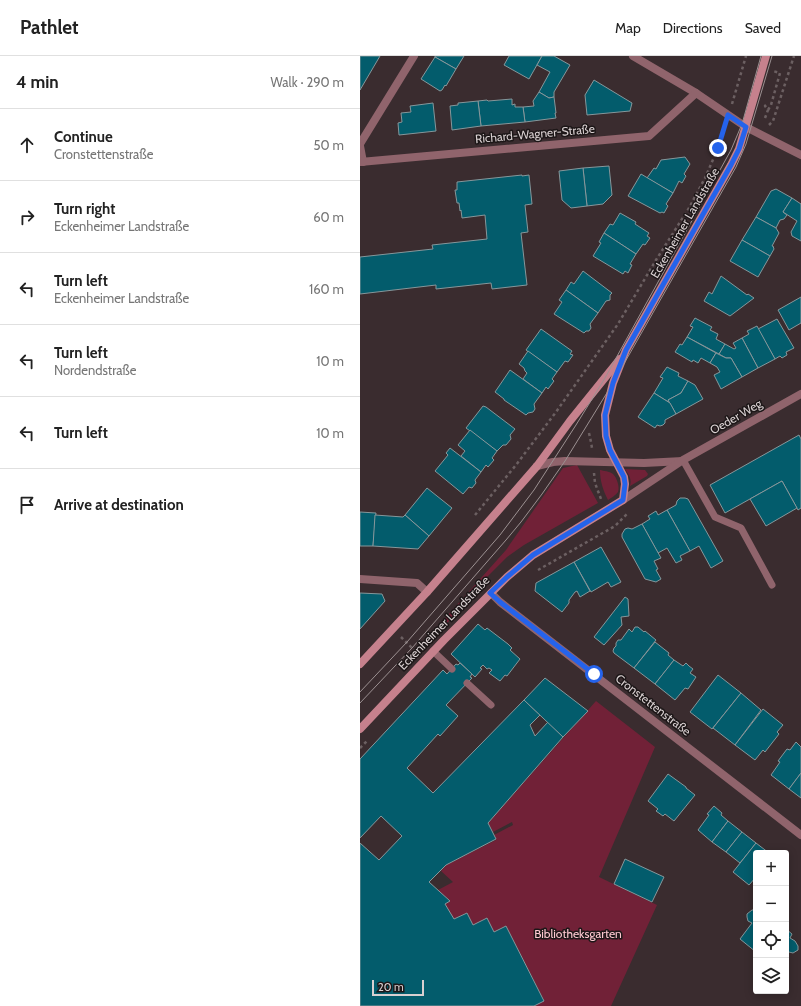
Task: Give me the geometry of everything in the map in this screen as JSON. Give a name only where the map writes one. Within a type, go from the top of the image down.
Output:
[{"type":"main road","name":"Eckenheimer Landstraße","points":[[360,728],[433,651],[507,577],[533,555],[623,500],[625,484],[624,477],[610,450],[606,436],[605,415],[613,383],[626,350],[739,149],[766,56]]},
{"type":"main road","name":"Eckenheimer Landstraße","points":[[360,664],[427,592],[537,466],[570,421],[626,350]]},
{"type":"street","points":[[362,162],[360,145],[414,56]]},
{"type":"street","points":[[633,56],[696,93],[746,127],[801,155]]},
{"type":"street","name":"Richard-Wagner-Straße","points":[[362,162],[649,136],[696,93]]},
{"type":"street","name":"Oeder Weg","points":[[623,500],[683,460],[801,394]]},
{"type":"street","name":"Oeder Weg","points":[[537,466],[565,461],[644,463],[683,460]]},
{"type":"street","points":[[360,579],[417,583],[427,592]]},
{"type":"street","name":"Cronstettenstraße","points":[[490,593],[801,835]]},
{"type":"lane","points":[[683,460],[715,517],[741,528],[772,585]]},
{"type":"lane","points":[[433,651],[452,669]]},
{"type":"lane","points":[[467,683],[491,705]]},
{"type":"path","points":[[473,518],[556,412],[618,324],[689,208],[705,178],[718,148],[746,56]]},
{"type":"path","points":[[773,121],[794,56]]},
{"type":"path","points":[[765,118],[771,105],[780,73],[773,71]]},
{"type":"path","points":[[765,106],[768,110]]},
{"type":"path","points":[[589,433],[592,448]]},
{"type":"path","points":[[594,471],[595,483],[602,502]]},
{"type":"path","points":[[399,636],[418,654]]},
{"type":"green space","points":[[577,465],[598,503],[524,545],[507,557],[478,586],[444,627],[440,624],[506,550],[563,468]]},
{"type":"green space","points":[[625,469],[645,470],[648,474],[630,486],[629,475]]},
{"type":"green space","points":[[600,470],[613,474],[618,483],[618,492],[608,500],[602,485]]},
{"type":"green space","name":"Bibliotheksgarten","points":[[596,701],[655,747],[599,877],[657,905],[611,1006],[534,1006],[544,1000],[506,926],[494,932],[473,925],[467,913],[452,920],[438,890],[453,882],[441,871],[446,865],[496,840],[494,835],[513,825],[512,822],[493,832],[488,823]]},
{"type":"building","points":[[360,56],[380,56],[360,90]]},
{"type":"building","points":[[435,56],[464,56],[456,69]]},
{"type":"building","points":[[509,56],[542,56],[529,79],[504,65]]},
{"type":"building","points":[[542,56],[554,56],[570,65],[554,92],[554,97],[549,98],[539,92],[550,72],[537,65]]},
{"type":"building","points":[[435,57],[456,69],[446,86],[445,85],[440,91],[421,79]]},
{"type":"building","points":[[594,80],[632,103],[630,111],[587,115],[585,95]]},
{"type":"building","points":[[539,92],[549,98],[554,97],[556,118],[525,122],[523,107],[534,106],[533,101]]},
{"type":"building","points":[[512,99],[512,105],[515,104],[515,107],[523,107],[525,122],[481,126],[478,101]]},
{"type":"building","points":[[478,101],[481,126],[452,130],[450,106],[458,105],[458,103]]},
{"type":"building","points":[[433,103],[436,131],[399,135],[398,123],[402,122],[401,113],[411,112],[410,106]]},
{"type":"building","points":[[685,157],[690,164],[684,174],[686,176],[682,183],[679,181],[673,193],[647,178],[654,168],[656,169],[661,160]]},
{"type":"building","points":[[609,166],[612,195],[603,204],[587,206],[583,168]]},
{"type":"building","points":[[583,168],[587,206],[571,208],[562,200],[559,171]]},
{"type":"building","points":[[641,174],[673,193],[666,204],[668,206],[664,213],[660,213],[628,196]]},
{"type":"building","points":[[529,175],[532,204],[525,205],[528,232],[521,233],[527,285],[492,289],[491,283],[436,289],[436,285],[360,294],[360,257],[433,249],[432,245],[487,239],[485,215],[462,218],[459,203],[457,203],[455,190],[457,190],[457,182]]},
{"type":"building","points":[[776,189],[792,198],[783,212],[787,215],[784,219],[780,220],[776,228],[756,217],[771,191]]},
{"type":"building","points":[[792,198],[801,204],[801,241],[792,236],[791,232],[797,221],[783,212]]},
{"type":"building","points":[[620,213],[636,222],[635,224],[649,233],[647,236],[650,238],[645,245],[643,244],[636,254],[604,233],[610,224],[613,225]]},
{"type":"building","points":[[756,217],[776,228],[779,233],[772,246],[774,249],[770,256],[742,240]]},
{"type":"building","points":[[604,233],[636,254],[630,264],[632,265],[628,273],[625,271],[623,274],[593,256],[601,243],[599,242]]},
{"type":"building","points":[[742,240],[770,256],[758,277],[730,261]]},
{"type":"building","points":[[583,271],[612,293],[610,295],[610,300],[606,301],[598,313],[566,290],[571,282],[574,284]]},
{"type":"building","points":[[721,276],[747,295],[748,294],[754,298],[730,316],[704,301],[709,292],[712,294]]},
{"type":"building","points":[[566,290],[598,313],[590,324],[591,328],[589,331],[584,333],[554,314],[562,302],[559,300]]},
{"type":"building","points":[[801,297],[801,323],[789,330],[778,310]]},
{"type":"building","points":[[695,318],[712,327],[710,330],[718,334],[716,339],[725,344],[719,354],[687,337],[693,327],[690,326]]},
{"type":"building","points":[[777,319],[794,348],[786,352],[787,355],[782,358],[780,356],[775,359],[758,329]]},
{"type":"building","points":[[757,326],[775,359],[758,368],[742,338],[749,334],[747,331]]},
{"type":"building","points":[[541,329],[572,351],[570,354],[573,355],[568,362],[565,361],[557,372],[526,350]]},
{"type":"building","points":[[687,337],[716,353],[710,363],[701,358],[698,363],[693,360],[692,362],[675,352]]},
{"type":"building","points":[[742,338],[758,368],[742,377],[731,358],[726,358],[719,354],[725,344],[734,349],[736,348],[733,343]]},
{"type":"building","points":[[528,351],[557,372],[552,379],[554,381],[548,389],[546,387],[542,393],[523,379],[527,373],[519,364]]},
{"type":"building","points":[[716,353],[726,358],[731,358],[742,377],[721,389],[714,375],[720,372],[717,367],[710,363]]},
{"type":"building","points":[[667,367],[679,373],[678,376],[688,381],[681,393],[668,400],[670,403],[654,393],[663,378],[660,377]]},
{"type":"building","points":[[510,370],[542,393],[534,404],[535,409],[533,412],[526,415],[495,392]]},
{"type":"building","points":[[688,381],[695,385],[703,399],[676,414],[668,400],[681,393]]},
{"type":"building","points":[[654,393],[670,403],[676,414],[665,420],[663,425],[657,425],[655,428],[638,417]]},
{"type":"building","points":[[483,406],[515,429],[510,435],[511,439],[506,445],[503,445],[497,451],[466,428]]},
{"type":"building","points":[[470,430],[497,451],[492,458],[494,460],[488,467],[486,465],[481,472],[461,456],[465,451],[458,445]]},
{"type":"building","points":[[799,435],[801,439],[801,508],[798,510],[782,481],[725,513],[710,485]]},
{"type":"building","points":[[450,448],[481,472],[475,480],[476,483],[472,488],[469,487],[463,494],[435,471],[448,455],[446,453]]},
{"type":"building","points":[[782,481],[797,508],[766,526],[750,499]]},
{"type":"building","points":[[427,488],[452,508],[429,536],[405,515]]},
{"type":"building","points":[[680,498],[688,499],[723,561],[711,568],[699,546],[690,551],[667,510],[676,505]]},
{"type":"building","points":[[667,510],[690,551],[680,556],[682,560],[676,563],[667,548],[658,553],[642,524],[650,519],[648,516],[656,511],[658,515]]},
{"type":"building","points":[[360,512],[376,513],[373,546],[360,546]]},
{"type":"building","points":[[375,515],[403,517],[405,515],[429,536],[418,549],[373,546]]},
{"type":"building","points":[[642,524],[661,558],[654,561],[658,569],[656,570],[661,579],[656,582],[645,579],[622,537],[625,529],[632,529]]},
{"type":"building","points":[[601,547],[621,582],[611,587],[608,582],[591,592],[574,562]]},
{"type":"building","points":[[574,562],[590,591],[580,597],[577,591],[575,592],[562,612],[535,591],[536,583]]},
{"type":"building","points":[[360,593],[382,594],[385,601],[360,629]]},
{"type":"building","points":[[625,597],[628,599],[629,616],[621,617],[622,625],[604,645],[594,637]]},
{"type":"building","points":[[478,624],[485,630],[487,628],[508,644],[512,648],[510,650],[520,659],[507,676],[505,675],[500,681],[489,673],[492,670],[489,668],[487,669],[483,665],[480,668],[482,669],[475,677],[451,654]]},
{"type":"building","points":[[635,627],[638,627],[644,632],[645,631],[656,640],[634,668],[613,651],[618,640],[621,640],[629,629],[632,632]]},
{"type":"building","points":[[655,642],[669,653],[668,655],[674,660],[655,684],[634,668]]},
{"type":"building","points":[[674,660],[683,666],[686,663],[693,669],[690,673],[696,677],[688,689],[685,688],[675,700],[655,684]]},
{"type":"building","points":[[460,663],[472,674],[470,677],[472,678],[446,705],[458,716],[440,736],[438,734],[407,768],[433,793],[524,700],[540,715],[530,725],[535,736],[548,722],[563,737],[488,823],[496,839],[446,865],[429,882],[450,901],[445,904],[454,919],[467,913],[473,925],[487,918],[494,932],[506,926],[544,1001],[534,1006],[360,1006],[360,843],[379,860],[402,836],[381,816],[360,838],[360,759],[443,670],[447,674],[456,664],[458,665]]},
{"type":"building","points":[[718,675],[741,693],[712,729],[690,712]]},
{"type":"building","points":[[545,678],[588,711],[563,737],[524,700]]},
{"type":"building","points":[[741,693],[761,710],[735,745],[713,728]]},
{"type":"building","points":[[763,709],[783,725],[777,732],[779,734],[765,752],[763,750],[755,760],[735,745]]},
{"type":"building","points":[[796,742],[801,747],[801,773],[789,789],[771,775],[780,762],[778,761],[787,749],[790,750]]},
{"type":"building","points":[[801,773],[801,798],[789,789]]},
{"type":"building","points":[[668,774],[695,795],[674,821],[665,814],[663,816],[656,811],[658,809],[648,801]]},
{"type":"building","points":[[714,806],[728,821],[712,842],[698,830],[709,815],[707,814]]},
{"type":"building","points":[[728,821],[742,832],[726,852],[712,842]]},
{"type":"building","points":[[742,832],[756,843],[740,863],[726,852]]},
{"type":"building","points":[[756,843],[765,850],[753,850],[753,880],[749,885],[733,872]]},
{"type":"building","points":[[625,859],[664,877],[652,902],[614,884]]},
{"type":"building","points":[[753,910],[753,950],[740,939],[752,923],[748,921],[747,914]]},
{"type":"building","points":[[789,932],[792,934],[790,938],[795,941],[798,946],[798,950],[793,953],[789,952]]},
{"type":"tram line","points":[[360,692],[407,642],[500,535],[534,490],[576,425],[605,378],[731,150],[742,124],[761,56]]},
{"type":"tram line","points":[[360,703],[412,648],[506,540],[542,494],[565,461],[613,383],[736,167],[746,144],[772,56]]},
{"type":"route","points":[[594,674],[490,593],[533,555],[623,500],[625,484],[624,477],[610,450],[606,436],[605,415],[613,383],[626,350],[731,165],[739,149],[746,127],[728,115],[718,148]]}]
